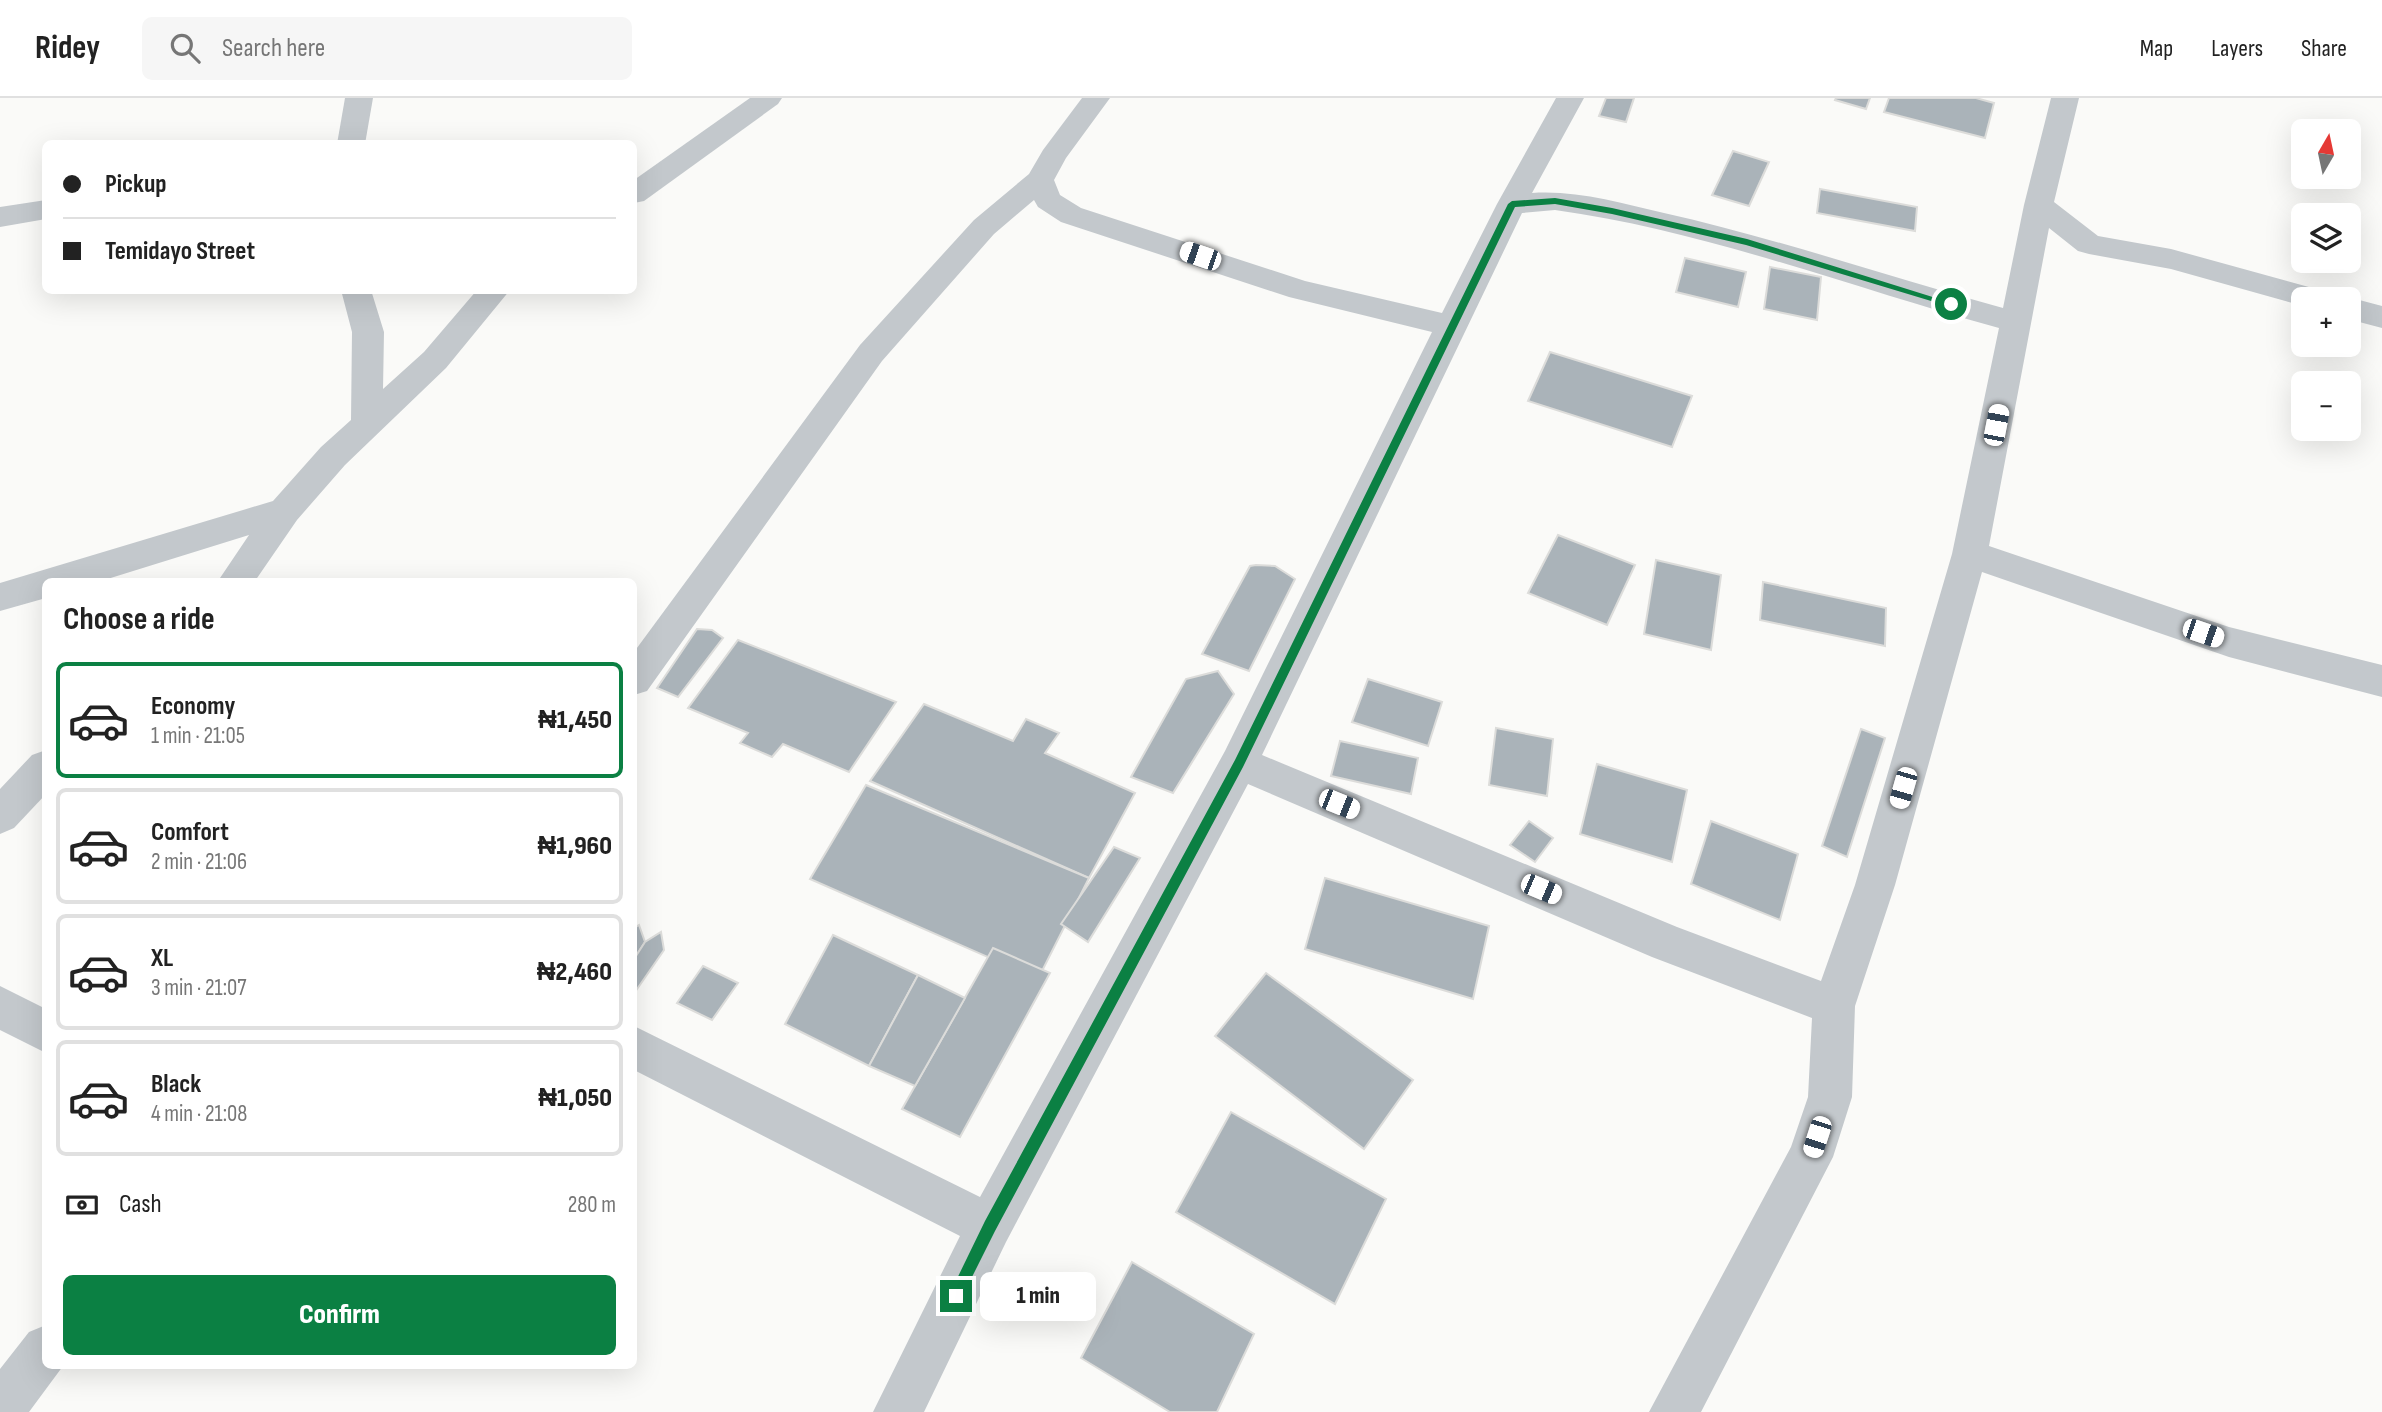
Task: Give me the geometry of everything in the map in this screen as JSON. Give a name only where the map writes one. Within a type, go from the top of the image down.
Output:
[{"type":"street","points":[[352,140],[359,98]]},
{"type":"street","points":[[637,192],[768,98]]},
{"type":"street","points":[[637,676],[871,353],[984,227],[1040,180],[1053,156],[1096,98]]},
{"type":"street","points":[[898,1412],[990,1226],[1239,763],[1451,326],[1512,204],[1570,98]]},
{"type":"street","points":[[2057,259],[2039,205],[2065,98]]},
{"type":"street","points":[[1040,180],[1048,200],[1071,215],[1300,290],[1451,326]]},
{"type":"street","points":[[1512,204],[1555,201],[1585,205],[1747,242],[1913,294],[2016,322]]},
{"type":"street","points":[[2039,205],[2057,259]]},
{"type":"street","points":[[0,217],[42,210]]},
{"type":"street","points":[[1674,1412],[1810,1157],[1830,1097],[1834,1006],[1875,885],[1970,554],[2016,322],[2057,259]]},
{"type":"street","points":[[2057,259],[2171,259],[2291,292]]},
{"type":"street","points":[[357,294],[368,332],[367,425]]},
{"type":"street","points":[[238,578],[285,511],[333,456],[435,360],[492,294]]},
{"type":"street","points":[[2361,311],[2382,317]]},
{"type":"street","points":[[65,578],[285,511]]},
{"type":"street","points":[[1970,554],[2229,642],[2382,681]]},
{"type":"street","points":[[0,597],[42,585]]},
{"type":"street","points":[[1239,763],[1390,824],[1667,943],[1834,1006]]},
{"type":"street","points":[[0,816],[42,771]]},
{"type":"street","points":[[0,1007],[42,1030]]},
{"type":"street","points":[[637,1049],[856,1161],[990,1226]]},
{"type":"street","points":[[0,1410],[42,1354]]},
{"type":"building","points":[[1606,98],[1634,98],[1626,122],[1599,116]]},
{"type":"building","points":[[1870,98],[1866,109],[1835,100]]},
{"type":"building","points":[[1889,98],[1976,98],[1994,103],[1985,138],[1884,112]]},
{"type":"building","points":[[1733,151],[1769,162],[1749,206],[1712,195]]},
{"type":"building","points":[[1820,189],[1917,207],[1915,231],[1817,213]]},
{"type":"building","points":[[1685,258],[1746,272],[1738,307],[1676,292]]},
{"type":"building","points":[[1770,267],[1821,277],[1817,320],[1764,309]]},
{"type":"building","points":[[1550,352],[1692,396],[1672,447],[1528,401]]},
{"type":"building","points":[[1558,535],[1635,565],[1607,625],[1528,593]]},
{"type":"building","points":[[1656,560],[1721,575],[1711,650],[1644,634]]},
{"type":"building","points":[[1250,566],[1275,566],[1295,579],[1249,671],[1202,654]]},
{"type":"building","points":[[1763,582],[1886,608],[1885,646],[1760,620]]},
{"type":"building","points":[[697,629],[712,630],[723,638],[678,697],[657,688]]},
{"type":"building","points":[[738,640],[896,702],[849,772],[783,744],[772,757],[740,743],[748,733],[688,708]]},
{"type":"building","points":[[1218,671],[1234,694],[1173,793],[1131,777],[1186,679]]},
{"type":"building","points":[[1368,679],[1442,702],[1428,746],[1352,722]]},
{"type":"building","points":[[924,704],[1013,741],[1026,719],[1059,733],[1045,753],[1135,793],[1089,878],[870,781]]},
{"type":"building","points":[[1496,728],[1553,739],[1547,796],[1489,785]]},
{"type":"building","points":[[1861,729],[1885,738],[1847,857],[1822,846]]},
{"type":"building","points":[[1340,741],[1418,758],[1411,794],[1331,776]]},
{"type":"building","points":[[1597,764],[1687,790],[1672,862],[1580,834]]},
{"type":"building","points":[[866,785],[1089,878],[1038,979],[810,879]]},
{"type":"building","points":[[1529,821],[1553,838],[1535,862],[1510,845]]},
{"type":"building","points":[[1711,821],[1798,854],[1780,920],[1691,884]]},
{"type":"building","points":[[1114,847],[1140,858],[1088,942],[1061,924]]},
{"type":"building","points":[[1325,878],[1489,926],[1473,999],[1305,949]]},
{"type":"building","points":[[639,925],[645,942],[637,954]]},
{"type":"building","points":[[661,932],[664,950],[637,989],[637,954],[645,942]]},
{"type":"building","points":[[833,935],[918,975],[869,1066],[785,1024]]},
{"type":"building","points":[[993,948],[1050,973],[960,1137],[902,1109]]},
{"type":"building","points":[[703,966],[738,983],[712,1020],[677,1003]]},
{"type":"building","points":[[1266,973],[1413,1080],[1364,1149],[1215,1036]]},
{"type":"building","points":[[918,975],[965,998],[915,1086],[869,1066]]},
{"type":"building","points":[[1231,1112],[1386,1199],[1335,1304],[1176,1212]]},
{"type":"building","points":[[1132,1262],[1254,1334],[1217,1412],[1170,1412],[1081,1358]]},
{"type":"route","points":[[956,1296],[990,1226],[1239,763],[1512,204],[1555,201],[1612,211],[1747,242],[1951,304]]}]
